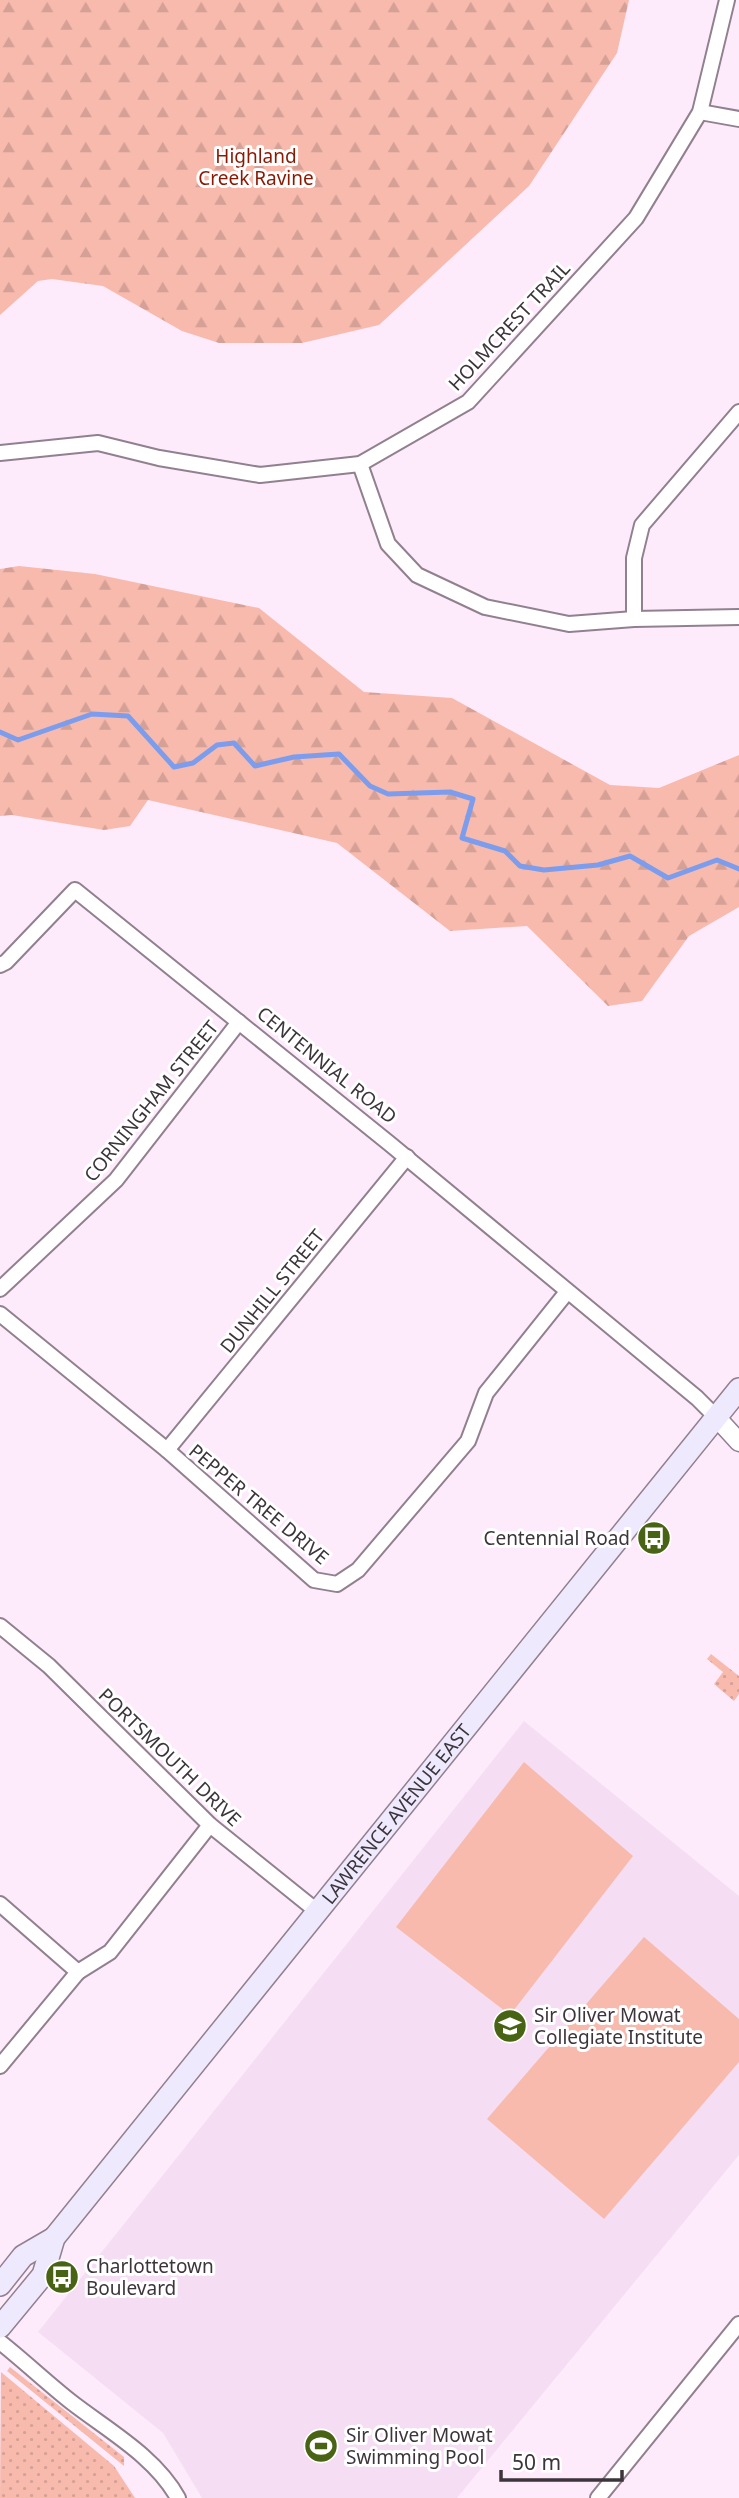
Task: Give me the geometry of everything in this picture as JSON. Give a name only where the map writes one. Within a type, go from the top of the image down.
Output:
[{"type":"main road","name":"LAWRENCE AVENUE EAST","points":[[0,2285],[23,2256],[54,2238],[739,1389]]},
{"type":"main road","name":"LAWRENCE AVENUE EAST","points":[[0,2327],[43,2274],[54,2238]]},
{"type":"street","name":"HOLMCREST TRAIL","points":[[0,453],[99,443],[159,458],[260,475],[360,464],[468,402],[636,218],[700,112],[727,0]]},
{"type":"street","points":[[700,112],[739,118]]},
{"type":"street","points":[[635,618],[634,558],[642,524],[739,412]]},
{"type":"street","points":[[360,464],[388,544],[417,575],[485,607],[569,624],[635,618],[739,617]]},
{"type":"street","name":"CENTENNIAL ROAD","points":[[0,965],[6,962],[75,890],[407,1157],[697,1398],[739,1442]]},
{"type":"street","name":"CORNINGHAM STREET","points":[[0,1289],[116,1181],[239,1022]]},
{"type":"street","name":"DUNHILL STREET","points":[[167,1450],[407,1157]]},
{"type":"street","name":"PEPPER TREE DRIVE","points":[[0,1314],[167,1450],[314,1580],[337,1584],[358,1570],[468,1441],[486,1394],[567,1292]]},
{"type":"street","name":"PORTSMOUTH DRIVE","points":[[0,1626],[49,1666],[210,1825],[318,1912]]},
{"type":"street","points":[[0,2066],[78,1972],[110,1952],[210,1825]]},
{"type":"street","points":[[0,1904],[78,1972]]},
{"type":"street","points":[[598,2498],[739,2325]]},
{"type":"street","points":[[0,2342],[147,2461],[170,2484],[178,2498]]},
{"type":"shaded area","name":"Sir Oliver Mowat Collegiate Institute","points":[[524,1721],[739,1896],[739,2155],[457,2498],[202,2498],[163,2433],[38,2332]]},
{"type":"green space","name":"Highland Creek Ravine","points":[[0,0],[629,0],[617,53],[529,186],[379,325],[302,343],[219,343],[182,331],[103,286],[52,279],[38,281],[0,315]]},
{"type":"green space","points":[[19,566],[95,574],[259,608],[364,692],[452,698],[610,785],[659,788],[739,755],[739,907],[689,936],[642,1001],[608,1006],[527,926],[450,931],[337,843],[148,800],[130,826],[104,830],[12,815],[0,816],[0,569]]},
{"type":"green space","points":[[711,1654],[739,1676],[739,1694],[734,1701],[714,1684],[723,1672],[707,1659]]},
{"type":"green space","points":[[524,1762],[633,1856],[510,2015],[396,1927]]},
{"type":"green space","points":[[644,1937],[739,2019],[739,2062],[604,2219],[487,2119]]},
{"type":"green space","points":[[10,2367],[124,2457],[124,2466],[7,2371]]},
{"type":"green space","points":[[1,2372],[114,2466],[135,2498],[0,2498]]},
{"type":"waterway","points":[[0,732],[18,740],[92,714],[128,716],[174,767],[193,763],[217,745],[234,743],[255,766],[294,757],[339,754],[370,786],[388,794],[450,792],[473,799],[462,838],[505,851],[520,866],[544,870],[598,865],[630,856],[668,878],[717,860],[739,869]]},
{"type":"place","name":"Centennial Road","points":[[654,1538]]},
{"type":"place","name":"Sir Oliver Mowat Collegiate Institute","points":[[510,2026]]},
{"type":"place","name":"Charlottetown Boulevard","points":[[62,2277]]},
{"type":"place","name":"Sir Oliver Mowat Swimming Pool","points":[[321,2446]]}]
